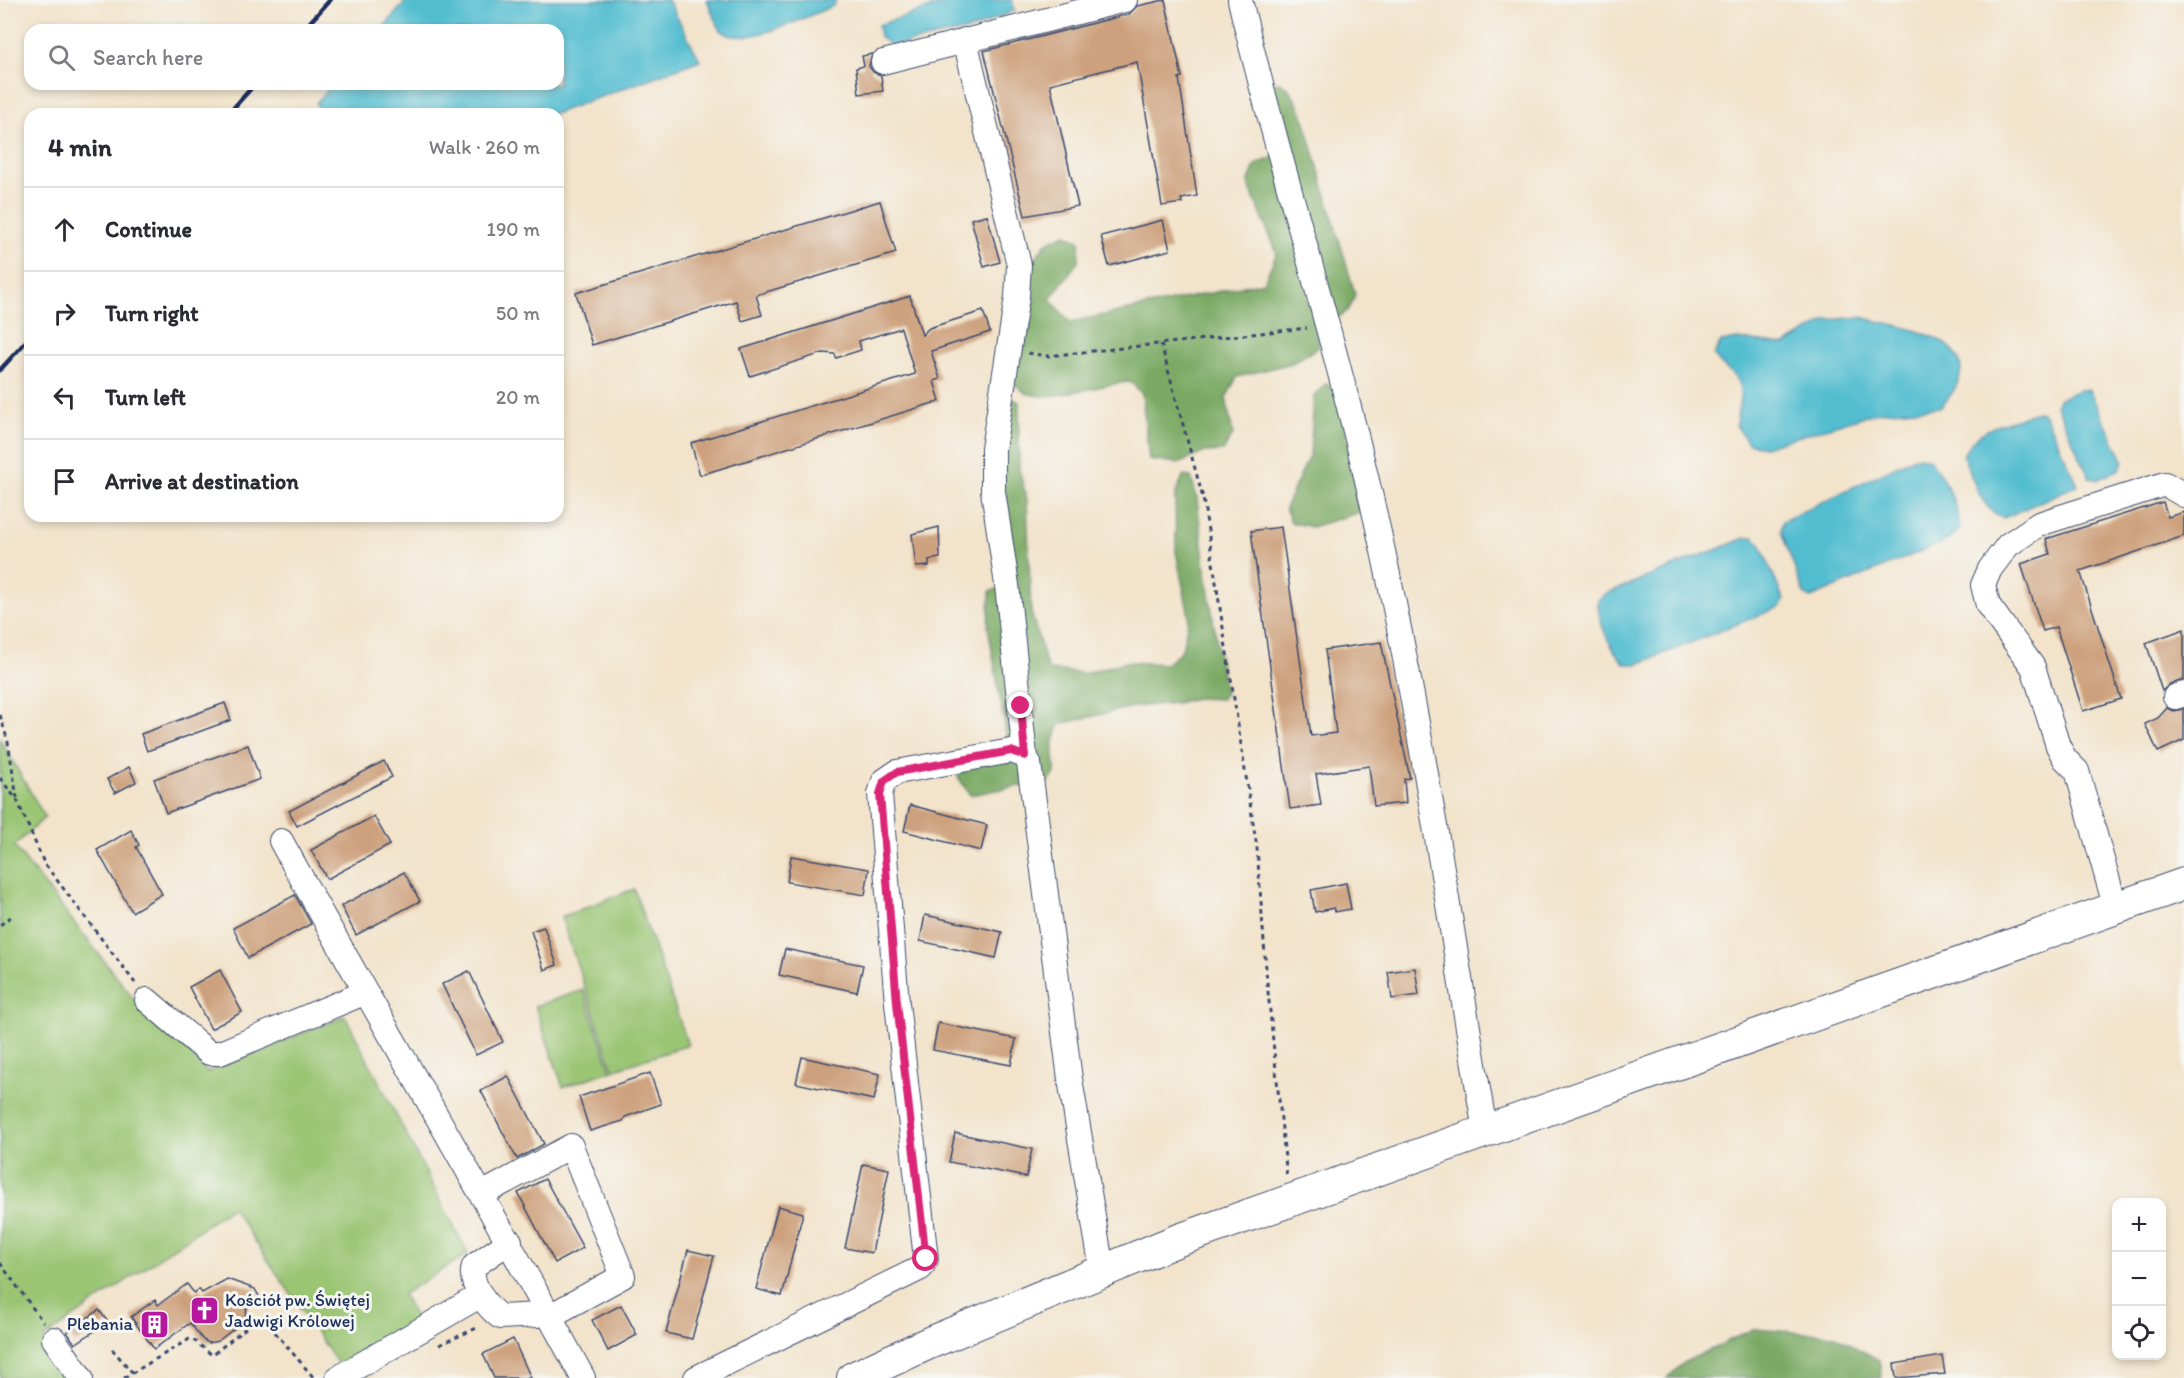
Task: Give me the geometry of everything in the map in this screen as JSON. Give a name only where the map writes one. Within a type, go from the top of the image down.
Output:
[{"type":"main road","points":[[853,1378],[929,1343],[1102,1270],[1289,1200],[2184,884]]},
{"type":"street","points":[[883,62],[1125,0]]},
{"type":"street","points":[[1240,0],[1260,86],[1365,472],[1394,608],[1441,865],[1485,1131]]},
{"type":"street","points":[[965,40],[1019,265],[993,449],[993,491],[1008,585],[1025,756],[1029,763],[1070,1079],[1102,1270]]},
{"type":"street","points":[[2116,909],[2077,771],[2065,759],[2058,746],[2033,667],[1988,604],[1983,585],[1990,569],[2008,545],[2039,524],[2165,484],[2184,495]]},
{"type":"street","points":[[696,1378],[728,1371],[921,1268],[926,1259],[897,1003],[880,794],[884,781],[897,772],[1011,751],[1025,756]]},
{"type":"street","points":[[281,841],[364,993],[510,1240],[583,1378]]},
{"type":"street","points":[[147,1000],[209,1053],[220,1053],[364,993]]},
{"type":"street","points":[[483,1194],[572,1146],[623,1276],[548,1313],[500,1317],[489,1308],[472,1276],[474,1266],[510,1240]]},
{"type":"street","points":[[338,1378],[482,1295]]},
{"type":"street","points":[[54,1339],[81,1378]]},
{"type":"path","points":[[1008,351],[1047,356],[1327,326]]},
{"type":"path","points":[[1161,344],[1203,498],[1257,848],[1267,982],[1289,1200]]},
{"type":"path","points":[[0,715],[8,742],[17,800],[44,863],[147,1000]]},
{"type":"path","points":[[0,778],[17,800]]},
{"type":"path","points":[[0,925],[12,916]]},
{"type":"path","points":[[0,1263],[54,1339]]},
{"type":"path","points":[[124,1378],[191,1338],[212,1355],[261,1316],[314,1378]]},
{"type":"path","points":[[112,1349],[132,1372]]},
{"type":"green space","points":[[1280,82],[1289,89],[1302,112],[1355,294],[1346,312],[1336,319],[1317,326],[1319,347],[1292,363],[1237,377],[1226,398],[1233,434],[1223,451],[1205,452],[1180,463],[1149,460],[1142,393],[1130,382],[1048,396],[1026,393],[1020,389],[1011,380],[1028,268],[1045,244],[1065,234],[1080,241],[1078,262],[1050,299],[1070,322],[1264,282],[1277,253],[1248,184],[1255,165],[1288,151],[1271,85]]},
{"type":"green space","points":[[1326,384],[1337,390],[1364,511],[1312,527],[1291,522],[1285,508],[1310,454],[1314,396]]},
{"type":"green space","points":[[1008,397],[1019,402],[1019,469],[1027,499],[1031,612],[1048,670],[1085,673],[1126,662],[1167,664],[1182,650],[1189,616],[1176,552],[1175,496],[1183,476],[1191,477],[1197,498],[1205,568],[1225,693],[1222,699],[1196,698],[1176,703],[1133,707],[1060,724],[1054,742],[1054,775],[1046,784],[1037,790],[1020,786],[970,795],[958,777],[966,764],[1007,740],[988,627],[990,591],[1013,585],[1001,500]]},
{"type":"green space","points":[[0,739],[45,817],[14,846],[140,1007],[181,1043],[207,1072],[345,1016],[468,1254],[403,1294],[417,1322],[340,1367],[232,1207],[44,1338],[66,1378],[0,1378]]},
{"type":"green space","points":[[634,889],[688,1045],[613,1070],[561,917]]},
{"type":"green space","points":[[583,990],[611,1071],[563,1087],[535,1006]]},
{"type":"green space","points":[[1753,1329],[1833,1335],[1879,1360],[1882,1378],[1667,1378],[1685,1362]]},
{"type":"water","points":[[407,0],[668,0],[700,60],[564,110],[564,108],[318,108],[316,103],[328,90],[564,90],[564,24],[386,24]]},
{"type":"water","points":[[707,0],[836,0],[833,6],[792,23],[758,34],[743,36],[730,35],[721,30]]},
{"type":"water","points":[[954,0],[1012,0],[1015,10],[973,29],[892,46],[880,37],[878,25]]},
{"type":"water","points":[[1860,317],[1922,333],[1941,341],[1955,352],[1961,366],[1957,384],[1941,407],[1878,412],[1764,447],[1748,443],[1736,425],[1740,399],[1738,381],[1714,355],[1721,342],[1737,339],[1785,345],[1827,320]]},
{"type":"water","points":[[2079,390],[2089,390],[2123,460],[2120,469],[2097,480],[2089,477],[2056,405],[2059,399]]},
{"type":"water","points":[[2040,411],[2045,415],[2078,485],[2004,518],[1996,514],[1983,501],[1963,456],[1968,446],[1985,431]]},
{"type":"water","points":[[1915,457],[1928,458],[1939,473],[1957,510],[1960,528],[1950,539],[1811,598],[1804,594],[1781,531],[1783,521]]},
{"type":"water","points":[[1754,537],[1760,543],[1784,601],[1780,607],[1638,664],[1625,664],[1614,651],[1606,634],[1600,617],[1598,600],[1605,594],[1745,538]]},
{"type":"building","points":[[1165,0],[1182,77],[1179,78],[1197,196],[1181,199],[1182,203],[1162,206],[1137,62],[1050,84],[1078,206],[1025,216],[984,51],[1129,14],[1137,6]]},
{"type":"building","points":[[872,54],[869,66],[873,72],[881,76],[883,91],[859,94],[856,68],[864,66],[862,56]]},
{"type":"building","points":[[880,201],[896,253],[756,295],[762,315],[742,321],[736,301],[592,345],[576,293]]},
{"type":"building","points":[[987,215],[1000,262],[984,267],[971,219]]},
{"type":"building","points":[[1163,220],[1170,250],[1109,266],[1101,236]]},
{"type":"building","points":[[910,296],[922,335],[929,328],[983,311],[990,332],[931,351],[940,379],[934,381],[940,401],[700,475],[691,443],[915,374],[901,328],[859,341],[861,350],[836,358],[835,354],[823,353],[750,376],[741,349]]},
{"type":"building","points":[[2163,502],[2168,517],[2184,512],[2184,536],[2080,571],[2121,699],[2083,711],[2056,627],[2043,631],[2021,564],[2050,554],[2046,539]]},
{"type":"building","points":[[939,527],[940,558],[929,560],[929,566],[916,567],[912,534]]},
{"type":"building","points":[[1281,527],[1311,736],[1336,733],[1325,650],[1381,642],[1410,778],[1404,779],[1406,803],[1374,806],[1369,766],[1316,774],[1321,805],[1290,809],[1251,531]]},
{"type":"building","points":[[2184,629],[2184,680],[2170,684],[2162,691],[2146,643]]},
{"type":"building","points":[[225,703],[231,720],[147,751],[141,734]]},
{"type":"building","points":[[2167,708],[2173,711],[2184,709],[2184,740],[2158,752],[2145,724],[2158,718]]},
{"type":"building","points":[[248,745],[260,779],[166,813],[154,779]]},
{"type":"building","points":[[384,761],[392,777],[297,826],[289,811]]},
{"type":"building","points":[[129,767],[136,782],[115,793],[107,779]]},
{"type":"building","points":[[910,805],[987,825],[981,851],[904,831]]},
{"type":"building","points":[[374,816],[390,845],[327,879],[311,850]]},
{"type":"building","points":[[131,830],[139,845],[136,847],[162,894],[132,912],[97,850]]},
{"type":"building","points":[[791,856],[869,869],[865,895],[787,882]]},
{"type":"building","points":[[404,872],[420,901],[356,935],[341,906]]},
{"type":"building","points":[[1346,883],[1351,909],[1335,912],[1334,908],[1315,912],[1311,890]]},
{"type":"building","points":[[295,895],[311,924],[248,958],[233,928]]},
{"type":"building","points":[[925,915],[1002,932],[996,958],[920,941]]},
{"type":"building","points":[[544,927],[557,965],[544,970],[531,931]]},
{"type":"building","points":[[785,949],[863,965],[857,992],[779,975]]},
{"type":"building","points":[[1415,968],[1419,995],[1392,999],[1388,972]]},
{"type":"building","points":[[220,970],[242,1012],[211,1029],[189,987]]},
{"type":"building","points":[[469,971],[503,1042],[476,1055],[442,984]]},
{"type":"building","points":[[938,1023],[1016,1039],[1011,1065],[933,1050]]},
{"type":"building","points":[[802,1057],[880,1074],[874,1100],[796,1083]]},
{"type":"building","points":[[650,1073],[661,1104],[625,1117],[623,1121],[590,1131],[579,1097]]},
{"type":"building","points":[[508,1076],[544,1144],[517,1159],[481,1091]]},
{"type":"building","points":[[955,1133],[1032,1149],[1026,1177],[949,1162]]},
{"type":"building","points":[[863,1164],[889,1169],[872,1253],[845,1248]]},
{"type":"building","points":[[545,1179],[583,1248],[555,1263],[518,1193]]},
{"type":"building","points":[[778,1206],[803,1213],[782,1296],[756,1289]]},
{"type":"building","points":[[688,1250],[714,1256],[692,1339],[666,1333]]},
{"type":"building","name":"Kościół pw. Świętej Jadwigi Królowej","points":[[227,1279],[255,1289],[262,1302],[248,1304],[244,1321],[218,1341],[209,1343],[203,1340],[190,1323],[154,1349],[131,1317],[155,1300],[158,1305],[187,1284],[194,1293],[199,1289],[202,1293]]},
{"type":"building","points":[[621,1305],[637,1335],[608,1351],[592,1320]]},
{"type":"building","points":[[99,1310],[108,1322],[75,1344],[67,1332]]},
{"type":"building","points":[[513,1339],[531,1378],[494,1378],[483,1354]]},
{"type":"building","points":[[1942,1356],[1945,1374],[1896,1378],[1894,1364]]},
{"type":"railway","points":[[308,24],[330,0]]},
{"type":"railway","points":[[233,108],[250,90]]},
{"type":"railway","points":[[0,370],[24,344]]},
{"type":"place","name":"Kościół pw. Świętej Jadwigi Królowej","points":[[204,1310]]},
{"type":"place","name":"Plebania","points":[[154,1324]]},
{"type":"route","points":[[926,1259],[897,1003],[880,794],[884,781],[897,772],[1011,751],[1025,756],[1021,706]]}]
